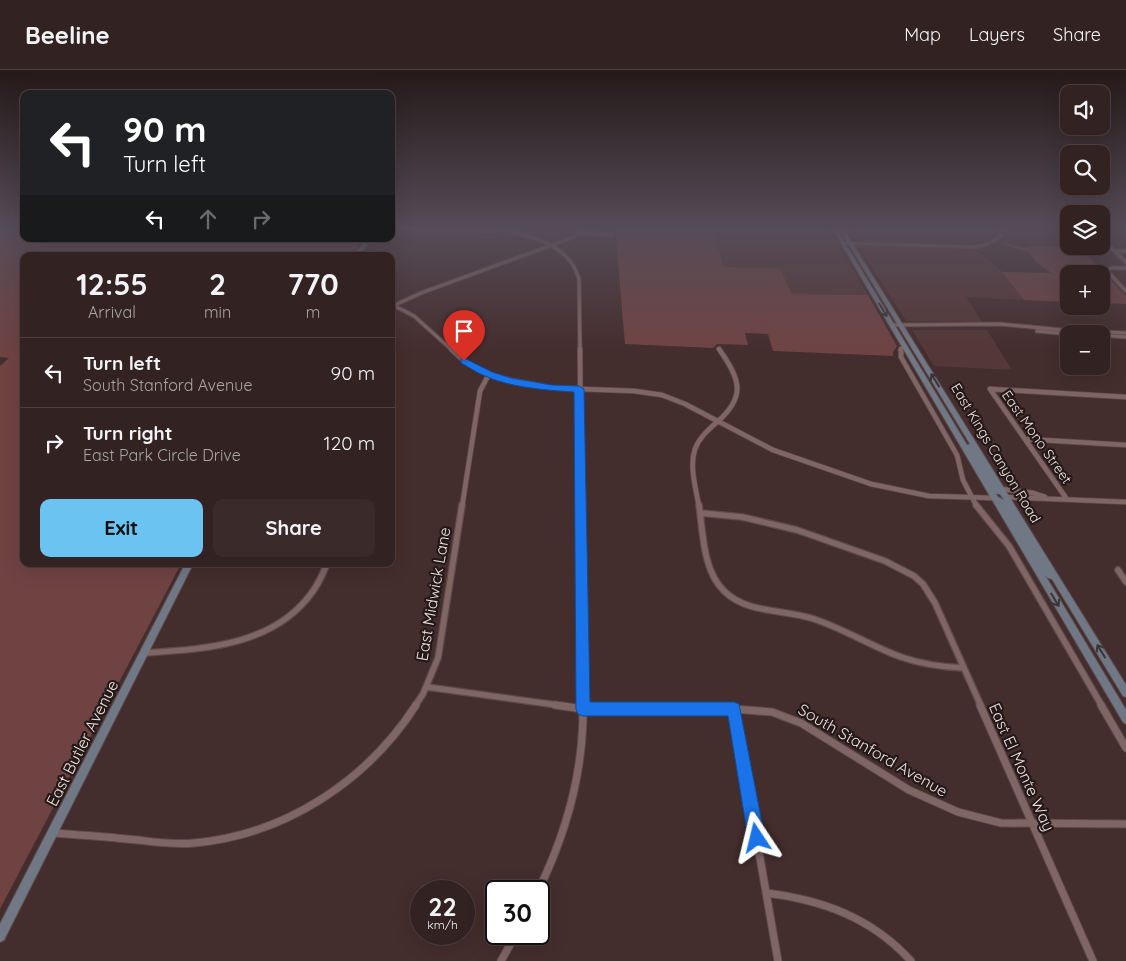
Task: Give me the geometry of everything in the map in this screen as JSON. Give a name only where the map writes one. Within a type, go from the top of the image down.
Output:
[{"type":"main road","name":"East Kings Canyon Road","points":[[859,270],[1126,720]]},
{"type":"main road","name":"East Kings Canyon Road","points":[[867,270],[1126,693]]},
{"type":"main road","points":[[953,429],[966,441],[998,491],[1004,493]]},
{"type":"main road","points":[[994,498],[1005,504],[1044,569],[1061,586]]},
{"type":"main road","name":"East Butler Avenue","points":[[0,936],[187,567]]},
{"type":"street","points":[[395,303],[484,270]]},
{"type":"street","points":[[543,880],[556,854],[572,807],[581,755],[583,709],[577,270]]},
{"type":"street","points":[[1109,270],[1107,271],[1126,292]]},
{"type":"street","points":[[395,305],[414,316],[464,361],[489,374],[530,385],[634,391],[662,395],[685,404],[781,453],[871,484],[913,494],[994,498]]},
{"type":"street","points":[[990,326],[1000,324],[1126,335]]},
{"type":"street","points":[[892,325],[990,326],[1060,333]]},
{"type":"street","points":[[1110,336],[1126,335]]},
{"type":"street","name":"East Kings Canyon Road","points":[[904,346],[900,350],[901,357],[957,456],[963,480],[972,498],[981,513],[1010,546],[1126,748]]},
{"type":"street","points":[[720,349],[733,371],[738,386],[734,405],[700,438],[692,459],[710,570],[723,592],[746,605],[813,619],[908,661],[938,667],[964,668]]},
{"type":"street","name":"East Midwick Lane","points":[[53,833],[162,842],[193,843],[221,840],[246,834],[322,800],[363,770],[395,736],[419,703],[434,672],[442,642],[480,391],[489,374]]},
{"type":"street","name":"East Mono Street","points":[[1066,498],[990,389],[1126,396]]},
{"type":"street","points":[[1025,439],[1126,445]]},
{"type":"street","points":[[1004,493],[1036,499],[1046,497],[1126,502]]},
{"type":"street","points":[[1004,493],[1033,493],[1046,497]]},
{"type":"street","name":"East El Monte Way","points":[[700,513],[741,516],[784,525],[891,564],[915,576],[924,584],[935,602],[1093,961]]},
{"type":"street","points":[[144,653],[212,648],[260,636],[282,622],[308,599],[326,567]]},
{"type":"street","points":[[1126,570],[1118,570],[1126,582]]},
{"type":"street","name":"South Stanford Avenue","points":[[427,687],[583,709],[734,709],[772,712],[801,723],[909,790],[958,812],[1001,823],[1126,824]]},
{"type":"street","points":[[734,709],[778,961]]},
{"type":"street","points":[[766,893],[813,901],[856,918],[882,934],[911,961]]},
{"type":"street","points":[[501,961],[510,945]]},
{"type":"shaded area","points":[[0,270],[20,270],[20,567],[179,567],[0,909],[0,366],[9,358],[0,357]]},
{"type":"shaded area","points":[[619,270],[781,270],[792,294],[868,295],[897,346],[893,356],[773,351],[768,334],[745,333],[748,345],[717,344],[713,348],[625,344]]},
{"type":"shaded area","points":[[781,270],[853,270],[868,295],[792,294]]},
{"type":"shaded area","points":[[873,270],[999,270],[1006,275],[1024,300],[966,297],[982,322],[906,321]]},
{"type":"shaded area","points":[[1046,270],[1060,270],[1060,302],[1024,300],[1002,272],[1051,273]]},
{"type":"shaded area","points":[[1110,279],[1126,296],[1126,304],[1110,303]]},
{"type":"shaded area","points":[[912,330],[987,330],[1012,370],[934,366]]},
{"type":"route","points":[[464,361],[489,374],[510,381],[552,388],[579,389],[583,709],[734,709],[757,838]]}]
